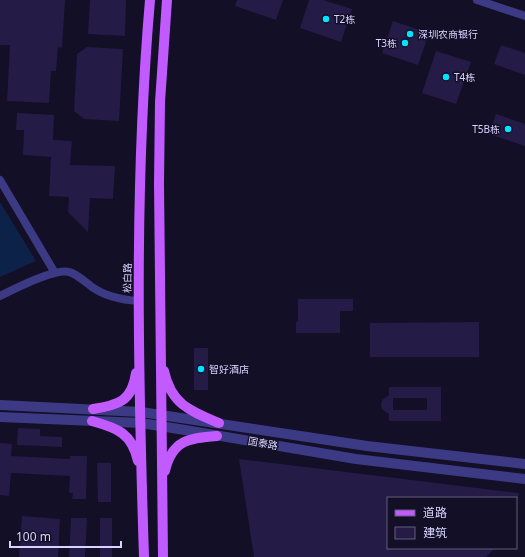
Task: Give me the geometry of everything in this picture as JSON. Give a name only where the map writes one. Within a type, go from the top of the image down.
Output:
[{"type":"main road","name":"松白路","points":[[144,557],[138,301],[144,93],[150,0]]},
{"type":"main road","points":[[163,557],[159,191],[162,56],[167,0]]},
{"type":"main road","points":[[93,409],[116,404],[123,401],[129,395],[135,380],[139,344]]},
{"type":"main road","points":[[160,352],[166,378],[176,399],[189,410],[219,423]]},
{"type":"main road","points":[[92,421],[113,427],[128,437],[137,454],[141,474]]},
{"type":"main road","points":[[162,485],[170,456],[180,444],[189,439],[217,436]]},
{"type":"street","points":[[477,0],[525,16]]},
{"type":"street","points":[[0,180],[55,273]]},
{"type":"street","points":[[0,296],[38,279],[61,271],[68,271],[101,292],[126,300],[138,301]]},
{"type":"street","name":"国泰路","points":[[0,405],[161,414],[367,446],[525,464]]},
{"type":"street","name":"国泰路","points":[[0,417],[141,423],[356,459],[525,479]]},
{"type":"water","points":[[0,202],[36,261],[0,277]]},
{"type":"building","points":[[0,0],[65,0],[62,48],[58,47],[56,71],[51,71],[49,103],[7,101],[10,45],[0,45]]},
{"type":"building","points":[[90,0],[126,0],[125,36],[88,34]]},
{"type":"building","points":[[237,0],[283,0],[276,20],[235,6]]},
{"type":"building","name":"T2栋","points":[[309,0],[323,0],[352,9],[341,42],[300,28]]},
{"type":"building","name":"T3栋","points":[[393,21],[429,33],[418,65],[382,53]]},
{"type":"building","points":[[501,45],[525,53],[525,75],[494,64]]},
{"type":"building","points":[[87,47],[123,49],[119,121],[84,119],[74,111],[77,54]]},
{"type":"building","name":"T4栋","points":[[436,51],[471,62],[456,104],[422,93]]},
{"type":"building","points":[[17,113],[54,115],[53,140],[72,141],[70,165],[115,166],[113,199],[90,198],[88,232],[68,212],[69,197],[49,196],[51,157],[23,155],[24,130],[16,130]]},
{"type":"building","name":"T5B栋","points":[[496,114],[525,124],[525,146],[489,134]]},
{"type":"building","points":[[298,299],[353,299],[353,311],[340,311],[340,333],[296,333],[296,322],[298,322]]},
{"type":"building","points":[[479,322],[479,357],[370,357],[370,323]]},
{"type":"building","points":[[194,348],[208,348],[208,390],[194,390]]},
{"type":"building","points":[[389,387],[441,387],[441,421],[389,421],[389,414],[383,410],[381,406],[382,400],[389,395]],"holes":[[[393,398],[427,398],[427,410],[393,410]]]},
{"type":"building","points":[[18,428],[40,429],[40,436],[62,437],[62,447],[17,445]]},
{"type":"building","points":[[0,443],[12,444],[11,456],[70,459],[70,456],[87,456],[86,499],[72,499],[73,493],[69,493],[70,476],[11,473],[9,496],[0,495]]},
{"type":"building","points":[[239,459],[519,493],[518,498],[387,497],[387,549],[494,549],[486,557],[254,557]]},
{"type":"building","points":[[97,463],[111,463],[111,502],[98,502]]},
{"type":"building","points":[[22,516],[60,519],[58,557],[19,557]]},
{"type":"building","points":[[71,518],[87,518],[85,557],[69,557]]},
{"type":"building","points":[[100,518],[112,518],[112,557],[100,557]]},
{"type":"place","name":"T2栋","points":[[326,19]]},
{"type":"place","name":"深圳农商银行","points":[[410,34]]},
{"type":"place","name":"T3栋","points":[[405,43]]},
{"type":"place","name":"T4栋","points":[[446,77]]},
{"type":"place","name":"T5B栋","points":[[508,129]]},
{"type":"place","name":"智好酒店","points":[[201,369]]}]
